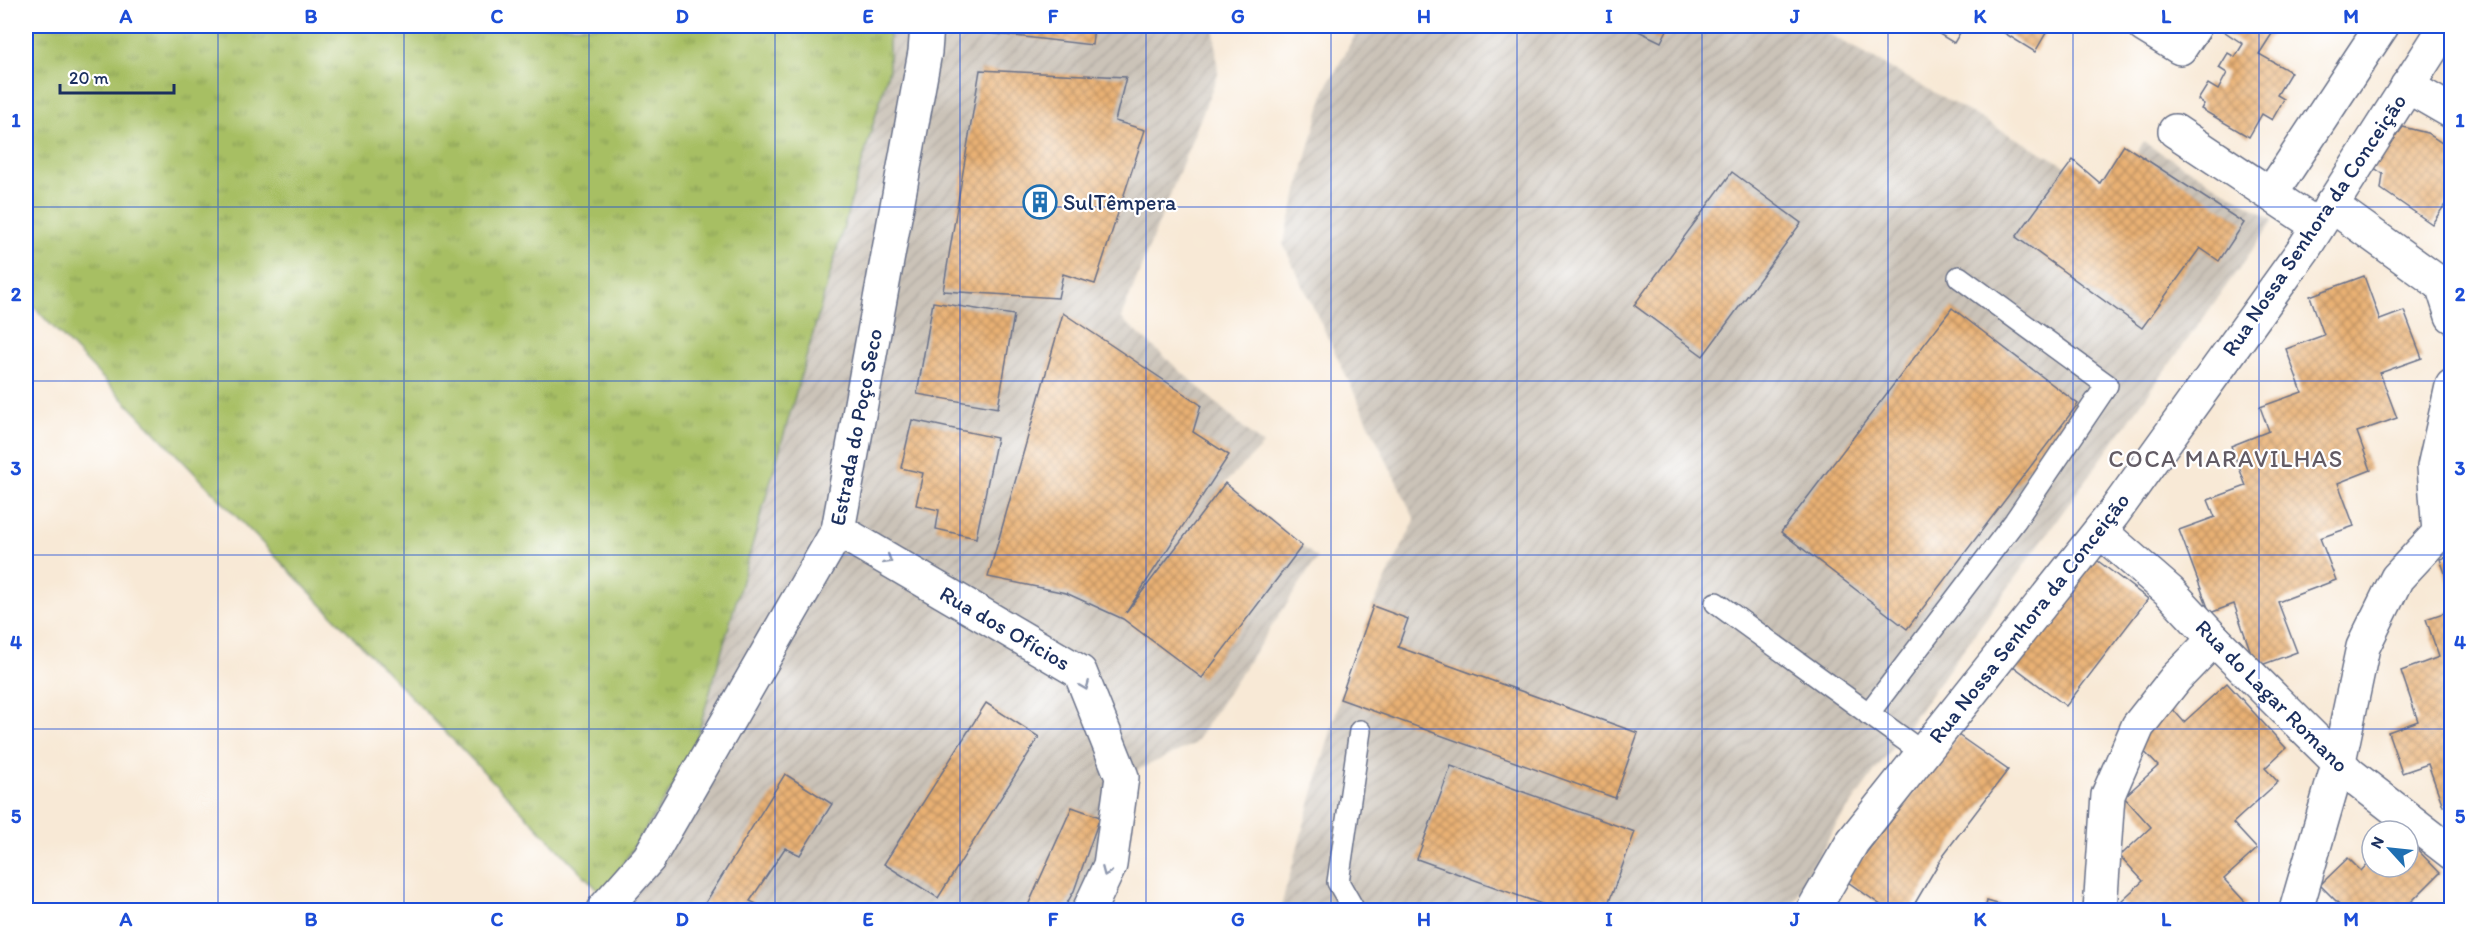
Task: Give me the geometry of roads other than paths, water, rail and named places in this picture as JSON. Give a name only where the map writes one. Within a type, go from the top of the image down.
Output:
[{"type":"street","name":"Estrada do Poço Seco","points":[[603,910],[649,858],[838,530],[921,74],[927,26]]},
{"type":"street","points":[[2144,26],[2180,48],[2195,26]]},
{"type":"street","points":[[2271,194],[2382,26]]},
{"type":"street","name":"Rua Nossa Senhora da Conceição","points":[[1813,910],[1853,841],[2100,531],[2303,250],[2445,26]]},
{"type":"street","points":[[2407,86],[2451,112]]},
{"type":"street","points":[[2175,131],[2271,194],[2325,216],[2447,282],[2451,316]]},
{"type":"street","points":[[2296,910],[2339,761],[2363,647],[2397,578],[2445,532],[2434,467],[2451,386]]},
{"type":"street","name":"Rua dos Ofícios","points":[[838,530],[1080,672],[1122,777],[1110,864],[1089,910]]},
{"type":"street","name":"Rua do Lagar Romano","points":[[2100,531],[2170,592],[2350,774],[2451,854]]},
{"type":"street","points":[[2100,910],[2108,795],[2138,726],[2175,678],[2214,639]]},
{"type":"lane","points":[[1868,714],[2015,521],[2107,385],[1959,277]]},
{"type":"lane","points":[[1716,603],[1923,753]]},
{"type":"lane","points":[[1354,910],[1338,882],[1360,731]]},
{"type":"place","name":"SulTêmpera","points":[[1040,202]]},
{"type":"district","name":"COCA MARAVILHAS","points":[[2226,458]]}]
